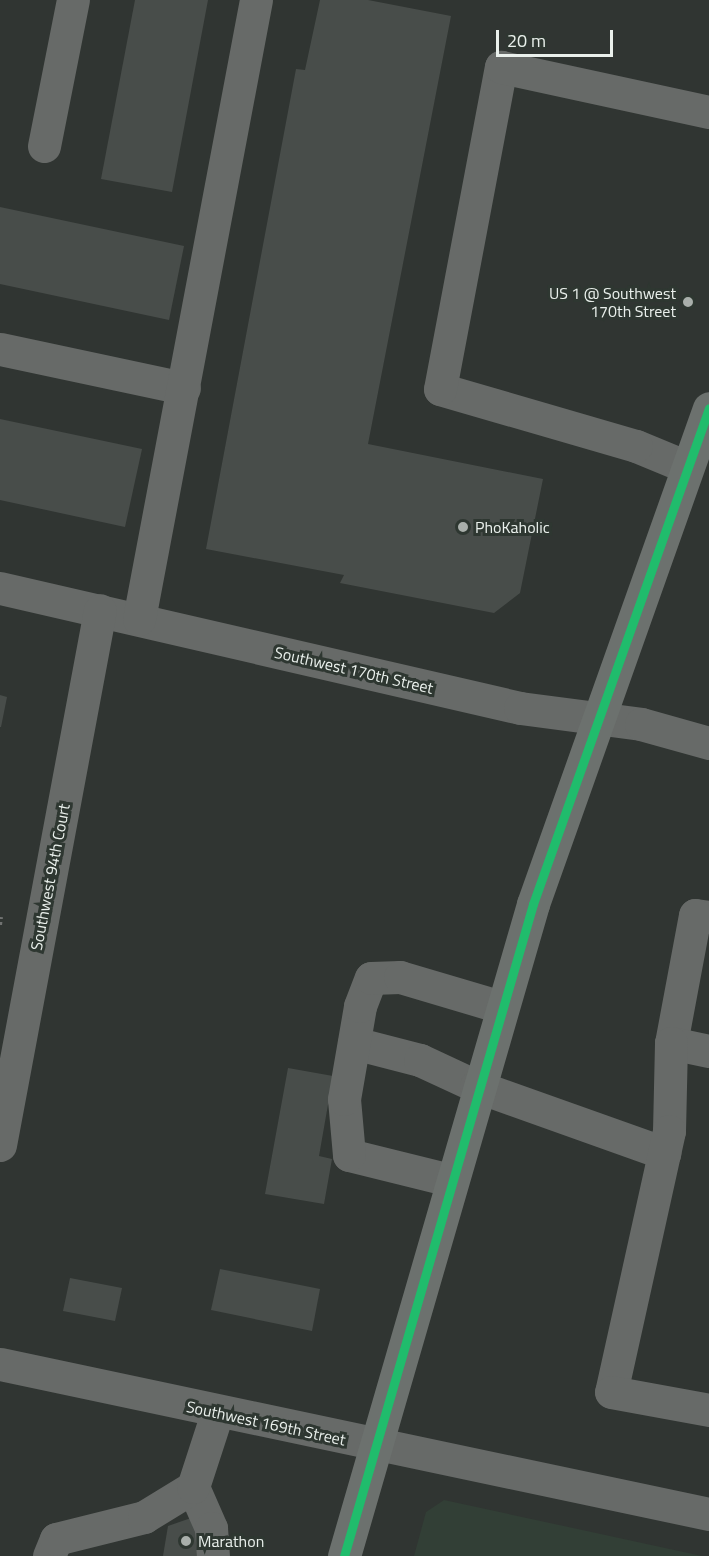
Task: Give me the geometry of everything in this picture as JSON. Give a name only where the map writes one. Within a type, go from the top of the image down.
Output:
[{"type":"highway","points":[[344,1556],[476,1086],[501,1007],[596,717],[709,408]]},
{"type":"street","points":[[44,146],[73,0]]},
{"type":"street","points":[[139,619],[256,0]]},
{"type":"street","points":[[687,468],[636,446],[440,389],[501,66],[709,112]]},
{"type":"street","points":[[0,349],[184,388]]},
{"type":"street","name":"Southwest 170th Street","points":[[0,588],[541,712],[596,717],[709,743]]},
{"type":"street","name":"Southwest 94th Court","points":[[0,1145],[100,610]]},
{"type":"street","points":[[709,917],[696,915],[671,1043],[664,1153],[611,1392],[709,1410]]},
{"type":"street","points":[[450,1180],[349,1155],[344,1099],[354,1043],[371,978],[428,983],[501,1007]]},
{"type":"street","points":[[354,1043],[420,1060],[476,1086],[664,1153]]},
{"type":"street","points":[[671,1043],[709,1051]]},
{"type":"street","name":"Southwest 169th Street","points":[[0,1364],[217,1413],[709,1514]]},
{"type":"street","points":[[49,1556],[56,1539],[144,1517],[193,1487],[217,1413]]},
{"type":"street","points":[[193,1487],[211,1528],[213,1556]]},
{"type":"path","points":[[0,925],[1,917]]},
{"type":"shaded area","points":[[444,1500],[702,1556],[414,1556],[426,1512]]},
{"type":"building","points":[[135,0],[208,0],[172,192],[101,179]]},
{"type":"building","points":[[320,0],[368,0],[451,16],[368,444],[543,479],[520,593],[494,613],[340,583],[344,575],[206,549],[296,69],[305,70]]},
{"type":"building","points":[[0,207],[184,246],[169,320],[0,284]]},
{"type":"building","points":[[0,419],[142,449],[125,527],[0,500]]},
{"type":"building","points":[[0,695],[7,697],[1,727],[0,727]]},
{"type":"building","points":[[288,1068],[333,1076],[319,1156],[332,1159],[324,1204],[265,1194]]},
{"type":"building","points":[[220,1269],[320,1289],[312,1331],[211,1310]]},
{"type":"building","points":[[70,1278],[122,1288],[115,1321],[63,1311]]},
{"type":"building","name":"Marathon","points":[[211,1511],[203,1556],[163,1556],[168,1526]]},
{"type":"transit line","points":[[344,1556],[533,904],[709,408]]},
{"type":"place","name":"US 1 @ Southwest 170th Street","points":[[688,302]]},
{"type":"place","name":"PhoKaholic","points":[[463,527]]},
{"type":"place","name":"Marathon","points":[[186,1541]]}]
